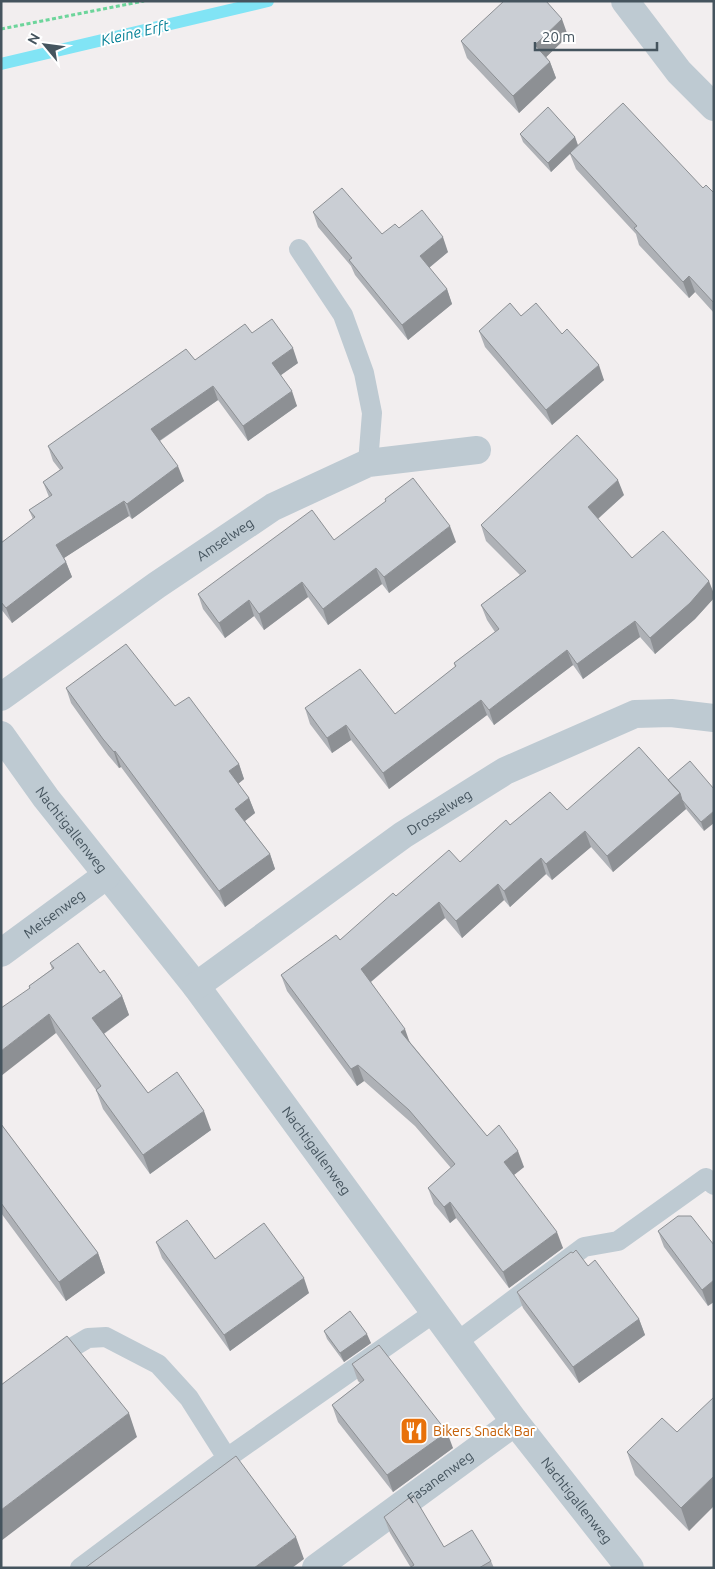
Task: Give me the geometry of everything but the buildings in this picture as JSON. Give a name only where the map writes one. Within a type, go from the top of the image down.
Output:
[{"type":"street","points":[[625,1],[679,72],[714,107]]},
{"type":"street","name":"Amselweg","points":[[1,697],[157,584],[273,507],[368,463],[477,450]]},
{"type":"street","name":"Drosselweg","points":[[196,986],[403,835],[505,771],[635,714],[671,713],[714,718]]},
{"type":"street","name":"Nachtigallenweg","points":[[1,735],[46,798],[196,986],[515,1422],[630,1568]]},
{"type":"street","name":"Meisenweg","points":[[1,953],[107,875]]},
{"type":"street","name":"Fasanenweg","points":[[316,1568],[515,1422]]},
{"type":"lane","points":[[299,249],[343,315],[364,372],[372,414],[368,463]]},
{"type":"lane","points":[[457,1342],[584,1247],[618,1240],[706,1178],[714,1186]]},
{"type":"lane","points":[[80,1568],[227,1458],[435,1312]]},
{"type":"lane","points":[[38,1371],[61,1354],[88,1338],[106,1337],[158,1364],[189,1398],[227,1458]]},
{"type":"path","points":[[1,29],[144,1]]},
{"type":"waterway","name":"Kleine Erft","points":[[1,64],[268,1]]},
{"type":"place","name":"Bikers Snack Bar","points":[[414,1431]]}]
